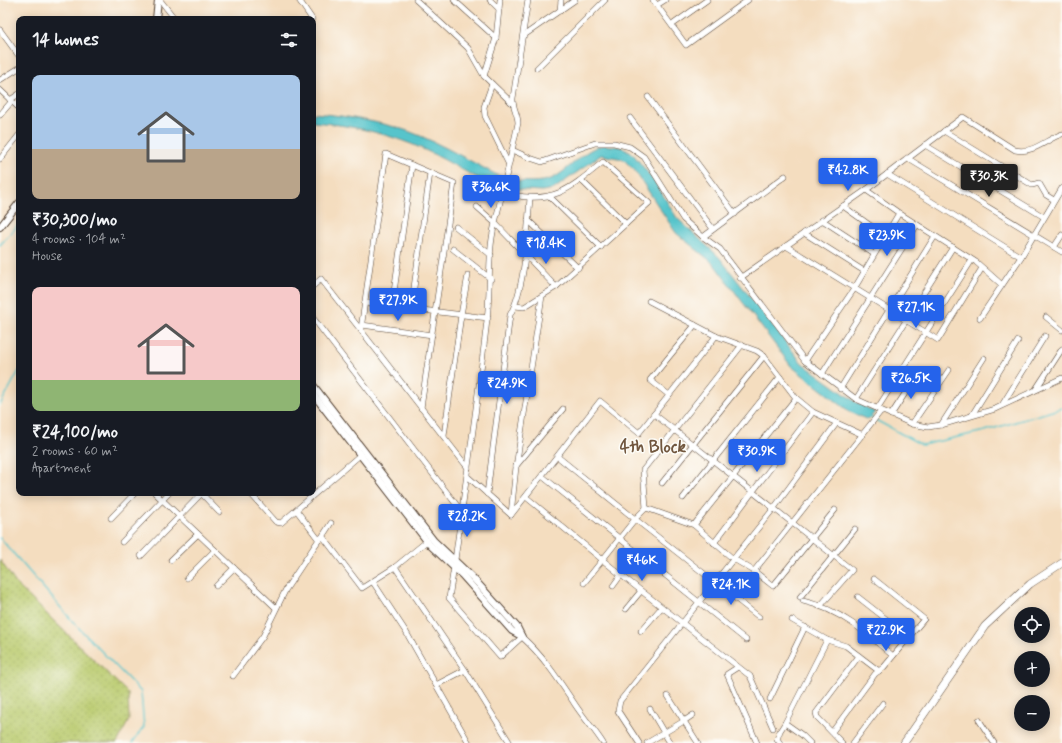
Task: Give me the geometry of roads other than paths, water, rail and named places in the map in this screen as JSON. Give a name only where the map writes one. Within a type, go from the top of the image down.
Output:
[{"type":"main road","points":[[904,743],[985,626],[1030,584],[1062,563]]},
{"type":"street","points":[[156,16],[159,0]]},
{"type":"street","points":[[159,0],[172,16]]},
{"type":"street","points":[[299,0],[310,16]]},
{"type":"street","points":[[416,0],[468,48],[484,76],[512,104],[518,117],[518,123],[495,223],[491,255],[488,318],[455,560]]},
{"type":"street","points":[[454,0],[496,38]]},
{"type":"street","points":[[490,0],[499,8]]},
{"type":"street","points":[[484,76],[496,38],[500,0]]},
{"type":"street","points":[[512,104],[528,0]]},
{"type":"street","points":[[560,11],[561,0]]},
{"type":"street","points":[[523,36],[575,0]]},
{"type":"street","points":[[537,68],[604,0]]},
{"type":"street","points":[[653,0],[686,45],[748,0]]},
{"type":"street","points":[[657,5],[665,0]]},
{"type":"street","points":[[672,26],[706,0]]},
{"type":"street","points":[[0,30],[16,52]]},
{"type":"street","points":[[0,80],[16,70]]},
{"type":"street","points":[[492,84],[484,106],[485,116],[508,163]]},
{"type":"street","points":[[0,90],[16,105]]},
{"type":"street","points":[[0,109],[16,97]]},
{"type":"street","points":[[648,97],[735,214]]},
{"type":"street","points":[[0,116],[11,101]]},
{"type":"street","points":[[740,278],[866,190],[963,117],[1015,150],[1022,152],[1034,149],[1049,139],[1062,134]]},
{"type":"street","points":[[630,118],[713,229]]},
{"type":"street","points":[[944,131],[1032,185],[1039,183],[1046,195],[1054,200]]},
{"type":"street","points":[[0,159],[16,139]]},
{"type":"street","points":[[512,150],[542,162],[595,143],[614,143],[630,147],[644,157],[683,219],[720,249],[740,278],[805,361],[840,389],[856,399],[912,424],[928,427],[941,425],[1002,405],[1062,378]]},
{"type":"street","points":[[925,145],[1044,217]]},
{"type":"street","points":[[361,327],[386,154],[454,183],[421,408]]},
{"type":"street","points":[[907,158],[1033,236],[1062,252]]},
{"type":"street","points":[[513,195],[530,198],[549,196],[566,190],[603,162],[649,203],[556,287],[524,307],[515,306]]},
{"type":"street","points":[[392,306],[412,165]]},
{"type":"street","points":[[411,309],[430,173]]},
{"type":"street","points":[[887,174],[1021,257]]},
{"type":"street","points":[[703,236],[785,176]]},
{"type":"street","points":[[581,180],[626,224]]},
{"type":"street","points":[[980,318],[1001,284],[1021,257],[1062,188]]},
{"type":"street","points":[[866,190],[972,260],[1001,284]]},
{"type":"street","points":[[549,196],[601,247]]},
{"type":"street","points":[[487,494],[510,315],[515,306],[524,254],[530,198]]},
{"type":"street","points":[[843,206],[885,236]]},
{"type":"street","points":[[477,207],[495,223],[556,287]]},
{"type":"street","points":[[0,227],[16,208]]},
{"type":"street","points":[[805,361],[854,289],[899,213]]},
{"type":"street","points":[[528,220],[578,268]]},
{"type":"street","points":[[822,220],[874,254]]},
{"type":"street","points":[[822,374],[917,225]]},
{"type":"street","points":[[456,227],[491,255]]},
{"type":"street","points":[[804,233],[864,271]]},
{"type":"street","points":[[1054,247],[1062,234]]},
{"type":"street","points":[[840,389],[935,236]]},
{"type":"street","points":[[786,246],[906,322],[938,340],[982,268]]},
{"type":"street","points":[[856,399],[953,247]]},
{"type":"street","points":[[453,249],[490,279]]},
{"type":"street","points":[[754,571],[868,428],[924,332],[972,260]]},
{"type":"street","points":[[444,436],[468,275]]},
{"type":"street","points":[[316,283],[321,279],[361,327],[468,468]]},
{"type":"street","points":[[511,515],[516,467],[542,296]]},
{"type":"street","points":[[649,301],[716,336],[757,351],[764,356],[796,398],[813,412],[836,424],[863,435]]},
{"type":"street","points":[[365,303],[488,318]]},
{"type":"street","points":[[1046,318],[1062,330]]},
{"type":"street","points":[[316,322],[462,512]]},
{"type":"street","points":[[669,396],[650,380],[695,325]]},
{"type":"street","points":[[361,327],[432,335]]},
{"type":"street","points":[[511,515],[558,457],[600,401],[639,433],[716,336]]},
{"type":"street","points":[[1002,405],[1045,336]]},
{"type":"street","points":[[972,415],[1018,341]]},
{"type":"street","points":[[584,583],[619,538],[646,508],[643,470],[742,345]]},
{"type":"street","points":[[1036,389],[1062,349]]},
{"type":"street","points":[[662,483],[764,356]]},
{"type":"street","points":[[941,425],[984,358]]},
{"type":"street","points":[[912,424],[948,370]]},
{"type":"street","points":[[891,415],[917,375]]},
{"type":"street","points":[[683,498],[780,377]]},
{"type":"street","points":[[316,388],[434,541],[472,577],[517,627],[522,637]]},
{"type":"street","points":[[316,398],[427,541],[512,631],[522,637],[538,651],[560,680],[603,743]]},
{"type":"street","points":[[694,525],[796,398]]},
{"type":"street","points":[[516,467],[563,409]]},
{"type":"street","points":[[714,543],[813,412]]},
{"type":"street","points":[[654,414],[852,570],[821,605]]},
{"type":"street","points":[[639,743],[618,711],[620,701],[680,623],[774,508],[836,424]]},
{"type":"street","points":[[316,494],[360,455]]},
{"type":"street","points":[[558,457],[713,582],[759,617]]},
{"type":"street","points":[[467,476],[511,515]]},
{"type":"street","points":[[542,476],[746,640]]},
{"type":"street","points":[[111,518],[132,496]]},
{"type":"street","points":[[158,496],[276,608]]},
{"type":"street","points":[[122,542],[166,496]]},
{"type":"street","points":[[141,556],[198,496]]},
{"type":"street","points":[[204,496],[220,512]]},
{"type":"street","points":[[253,496],[278,523],[281,523],[314,496]]},
{"type":"street","points":[[526,497],[640,592],[750,676],[773,728]]},
{"type":"street","points":[[646,508],[694,525],[732,558],[754,571],[773,586],[835,510]]},
{"type":"street","points":[[297,511],[359,586],[365,587],[373,582],[427,541]]},
{"type":"street","points":[[233,676],[263,636],[290,581],[331,523]]},
{"type":"street","points":[[855,528],[833,555],[802,599],[821,605],[868,634],[893,656]]},
{"type":"street","points":[[171,560],[198,534]]},
{"type":"street","points":[[188,578],[215,550]]},
{"type":"street","points":[[395,566],[465,670],[510,743]]},
{"type":"street","points":[[216,586],[234,568]]},
{"type":"street","points":[[454,568],[449,598],[500,657],[522,637]]},
{"type":"street","points":[[613,586],[621,576]]},
{"type":"street","points":[[832,732],[879,671],[909,637],[924,617],[874,579]]},
{"type":"street","points":[[373,582],[406,632],[469,743]]},
{"type":"street","points":[[626,609],[640,592]]},
{"type":"street","points":[[858,597],[909,637]]},
{"type":"street","points":[[642,631],[662,608]]},
{"type":"street","points":[[792,620],[827,640],[846,646],[879,671]]},
{"type":"street","points":[[770,698],[805,627]]},
{"type":"street","points":[[780,743],[777,739],[780,731],[827,640]]},
{"type":"street","points":[[842,743],[817,717],[816,714],[859,656]]},
{"type":"street","points":[[738,667],[727,674],[756,743]]},
{"type":"street","points":[[436,685],[465,670]]},
{"type":"street","points":[[668,696],[698,743]]},
{"type":"street","points":[[853,743],[883,702]]},
{"type":"street","points":[[650,709],[665,732],[670,743]]},
{"type":"street","points":[[650,742],[693,715]]},
{"type":"street","points":[[979,720],[994,743]]},
{"type":"street","points":[[785,723],[802,735],[810,743]]},
{"type":"water","points":[[316,113],[344,116],[375,122],[421,136],[449,149],[501,177],[499,187],[490,184],[412,144],[385,135],[342,125],[316,122]]},
{"type":"water","points":[[604,145],[621,147],[633,154],[655,182],[677,218],[719,257],[802,363],[857,403],[875,412],[868,420],[850,412],[791,366],[713,263],[676,233],[635,171],[623,159],[601,155],[554,189],[542,191],[509,189],[510,181],[538,182],[553,178],[590,150]]},
{"type":"waterway","points":[[498,182],[510,183]]},
{"type":"waterway","points":[[0,245],[16,227]]},
{"type":"waterway","points":[[0,405],[16,376]]},
{"type":"waterway","points":[[870,417],[922,445],[985,431],[1062,408]]},
{"type":"waterway","points":[[0,538],[75,624],[141,692],[144,727],[132,743]]},
{"type":"district","name":"4th Block","points":[[653,446]]}]
